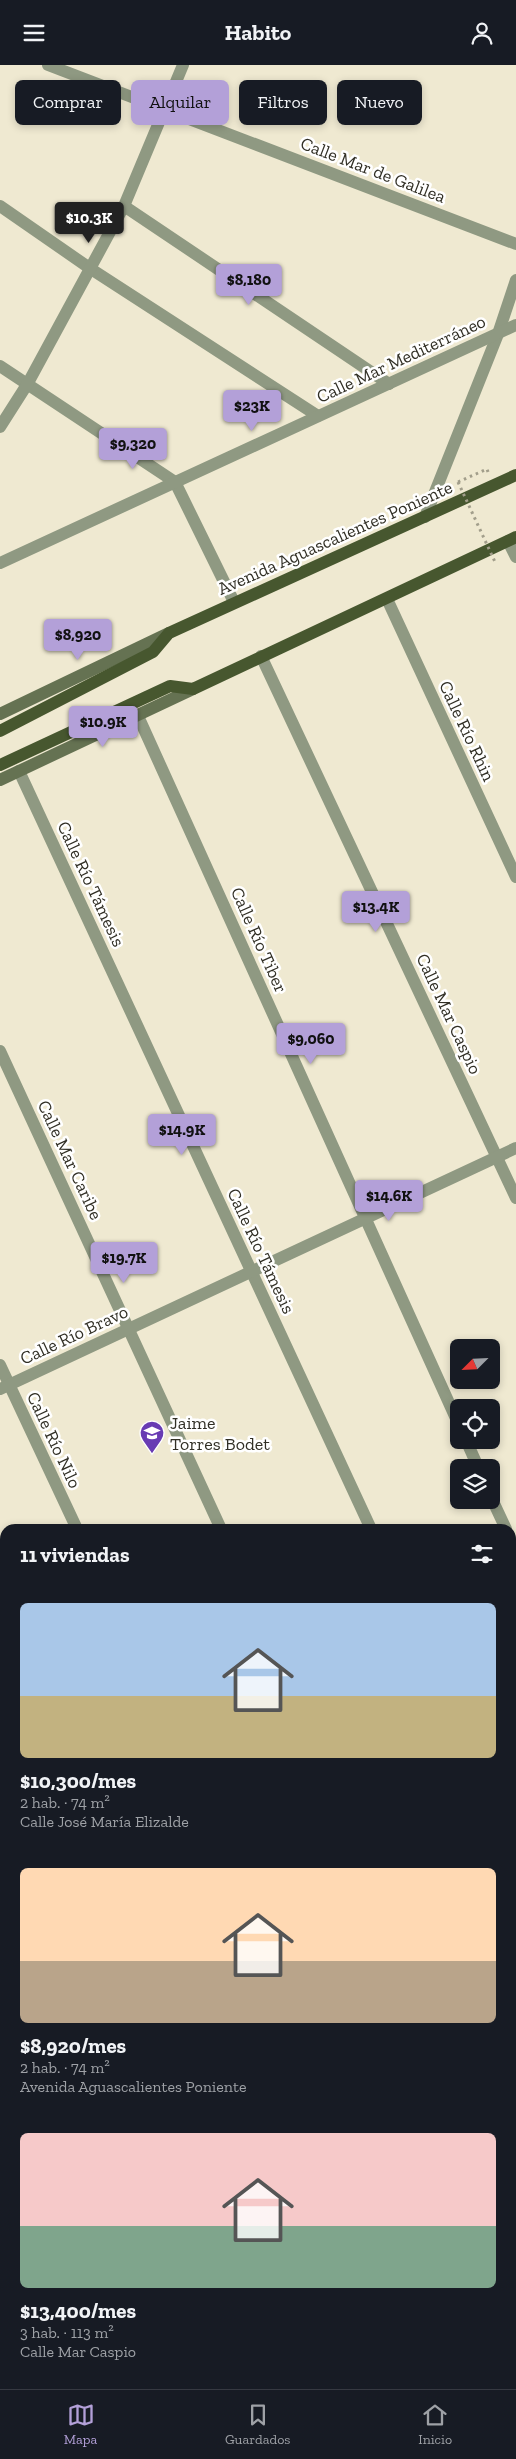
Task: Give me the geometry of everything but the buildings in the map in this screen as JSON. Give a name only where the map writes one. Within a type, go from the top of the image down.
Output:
[{"type":"main road","name":"Avenida Aguascalientes Poniente","points":[[0,713],[234,603],[516,475]]},
{"type":"main road","points":[[0,780],[512,539]]},
{"type":"main road","name":"Avenida Aguascalientes Poniente","points":[[0,731],[153,653],[169,633]]},
{"type":"main road","points":[[0,765],[170,686],[193,689]]},
{"type":"street","name":"Calle Mar de Galilea","points":[[48,65],[131,95]]},
{"type":"street","points":[[176,80],[183,65]]},
{"type":"street","points":[[0,427],[28,383],[124,206],[157,125]]},
{"type":"street","name":"Calle Mar de Galilea","points":[[210,125],[516,244]]},
{"type":"street","points":[[0,206],[91,269],[318,416]]},
{"type":"street","points":[[124,206],[389,383]]},
{"type":"street","points":[[425,517],[498,333],[516,280]]},
{"type":"street","name":"Calle Mar Mediterráneo","points":[[0,563],[516,325]]},
{"type":"street","points":[[0,366],[176,482],[234,603]]},
{"type":"street","points":[[512,539],[516,557]]},
{"type":"street","name":"Calle Río Rhin","points":[[387,599],[516,877]]},
{"type":"street","name":"Calle Mar Caspio","points":[[261,656],[516,1198]]},
{"type":"street","name":"Calle Río Tiber","points":[[138,716],[450,1405]]},
{"type":"street","name":"Calle Río Támesis","points":[[19,771],[369,1524]]},
{"type":"street","name":"Calle Mar Caribe","points":[[0,1051],[219,1524]]},
{"type":"street","name":"Calle Río Bravo","points":[[4,1387],[516,1148]]},
{"type":"street","name":"Calle Río Nilo","points":[[0,1365],[4,1387],[74,1524]]},
{"type":"street","points":[[497,1509],[504,1524]]},
{"type":"path","points":[[487,469],[458,482],[495,562]]},
{"type":"place","name":"Jaime Torres Bodet","points":[[152,1454]]}]
